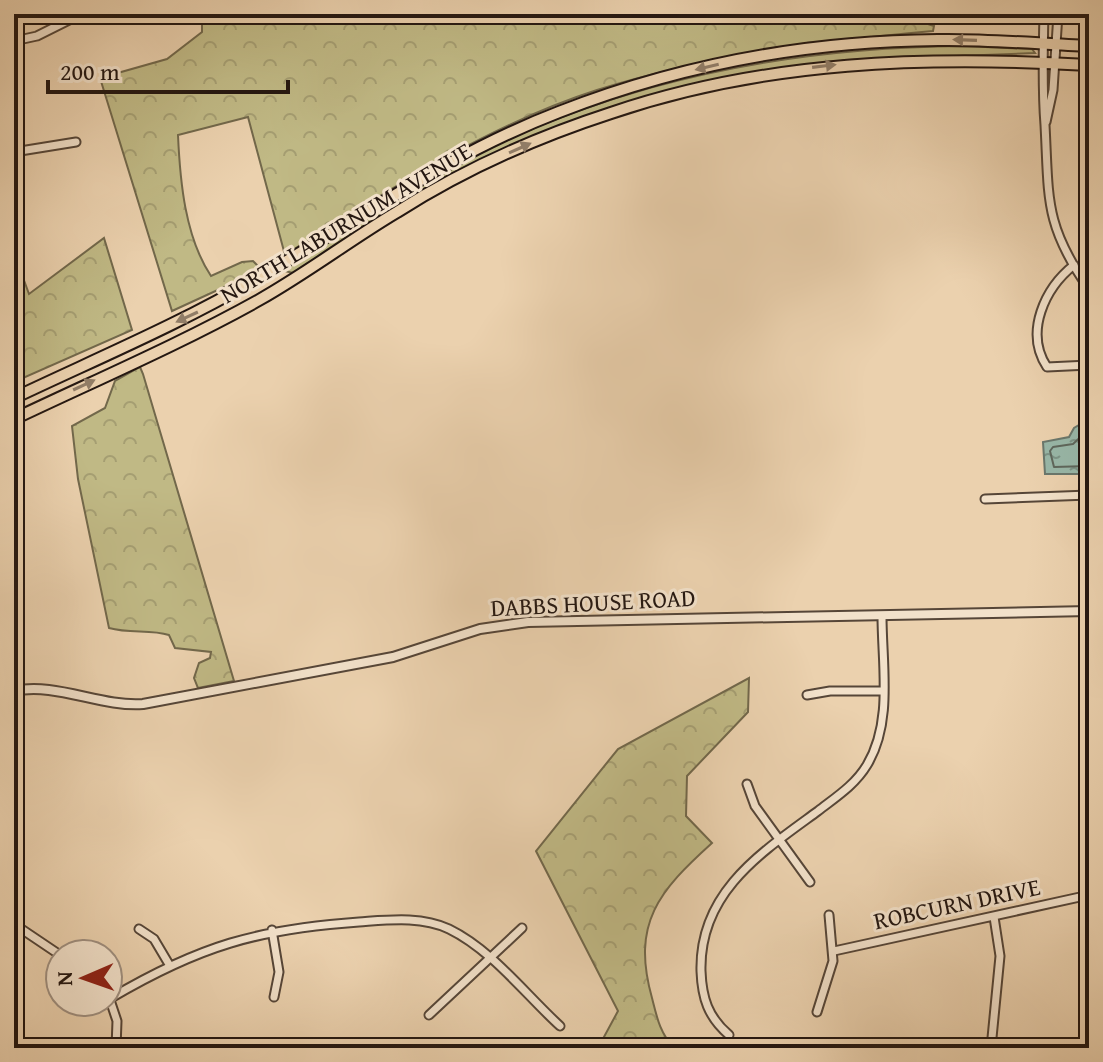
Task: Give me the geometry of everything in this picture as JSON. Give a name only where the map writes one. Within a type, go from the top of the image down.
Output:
[{"type":"main road","name":"NORTH LABURNUM AVENUE","points":[[14,398],[194,314],[450,161],[529,124],[601,96],[707,67],[830,47],[938,40],[1089,46]]},
{"type":"main road","name":"NORTH LABURNUM AVENUE","points":[[14,419],[240,310],[453,180],[609,113],[714,84],[829,65],[919,59],[1089,65]]},
{"type":"street","points":[[14,41],[37,36],[81,14]]},
{"type":"street","points":[[1044,14],[1045,180],[1050,213],[1089,289]]},
{"type":"street","points":[[1045,128],[1055,63],[1058,14]]},
{"type":"street","points":[[14,152],[76,142]]},
{"type":"street","points":[[1074,265],[1053,282],[1045,299],[1039,321],[1042,359],[1047,367],[1055,370],[1089,365]]},
{"type":"street","points":[[985,499],[1089,495]]},
{"type":"street","name":"DABBS HOUSE ROAD","points":[[14,691],[29,688],[113,703],[153,702],[393,657],[480,629],[528,622],[1089,611]]},
{"type":"street","points":[[729,1035],[713,1019],[706,1005],[701,967],[704,941],[726,889],[744,867],[842,793],[865,768],[882,729],[882,616]]},
{"type":"street","points":[[807,695],[830,691],[883,691]]},
{"type":"street","points":[[747,784],[752,801],[810,882]]},
{"type":"street","name":"ROBCURN DRIVE","points":[[834,951],[1089,895]]},
{"type":"street","points":[[817,1012],[834,951],[829,915]]},
{"type":"street","points":[[991,1048],[1000,956],[994,917]]},
{"type":"street","points":[[124,989],[215,945],[272,930],[389,920],[423,921],[461,936],[491,960],[560,1026]]},
{"type":"street","points":[[14,924],[44,944]]},
{"type":"street","points":[[429,1015],[522,928]]},
{"type":"street","points":[[139,929],[154,939],[170,966]]},
{"type":"street","points":[[272,930],[279,972],[274,997]]},
{"type":"street","points":[[116,1018],[116,1048]]},
{"type":"green space","points":[[202,14],[898,14],[934,26],[933,31],[806,45],[721,59],[597,90],[515,122],[475,142],[398,185],[285,255],[248,117],[178,135],[182,190],[190,226],[202,261],[211,276],[242,262],[253,261],[258,266],[257,272],[172,311],[100,78],[167,59],[202,32]]},
{"type":"green space","points":[[963,46],[1032,49],[1035,53],[847,60],[700,83],[623,104],[543,134],[420,193],[293,273],[285,271],[309,250],[434,176],[506,140],[578,111],[651,88],[726,70],[803,57],[882,49]]},
{"type":"green space","points":[[104,238],[132,330],[14,382],[14,253],[29,294]]},
{"type":"green space","points":[[140,367],[234,681],[198,688],[194,678],[199,663],[210,658],[211,652],[175,648],[169,635],[162,633],[109,628],[78,479],[72,426],[105,408],[115,381]]},
{"type":"green space","points":[[749,678],[748,712],[687,776],[686,816],[712,843],[664,893],[648,929],[646,972],[657,1019],[674,1048],[598,1048],[618,1011],[536,851],[618,749]]},
{"type":"water","points":[[1089,419],[1089,474],[1045,474],[1043,442],[1069,437],[1074,428]]}]
